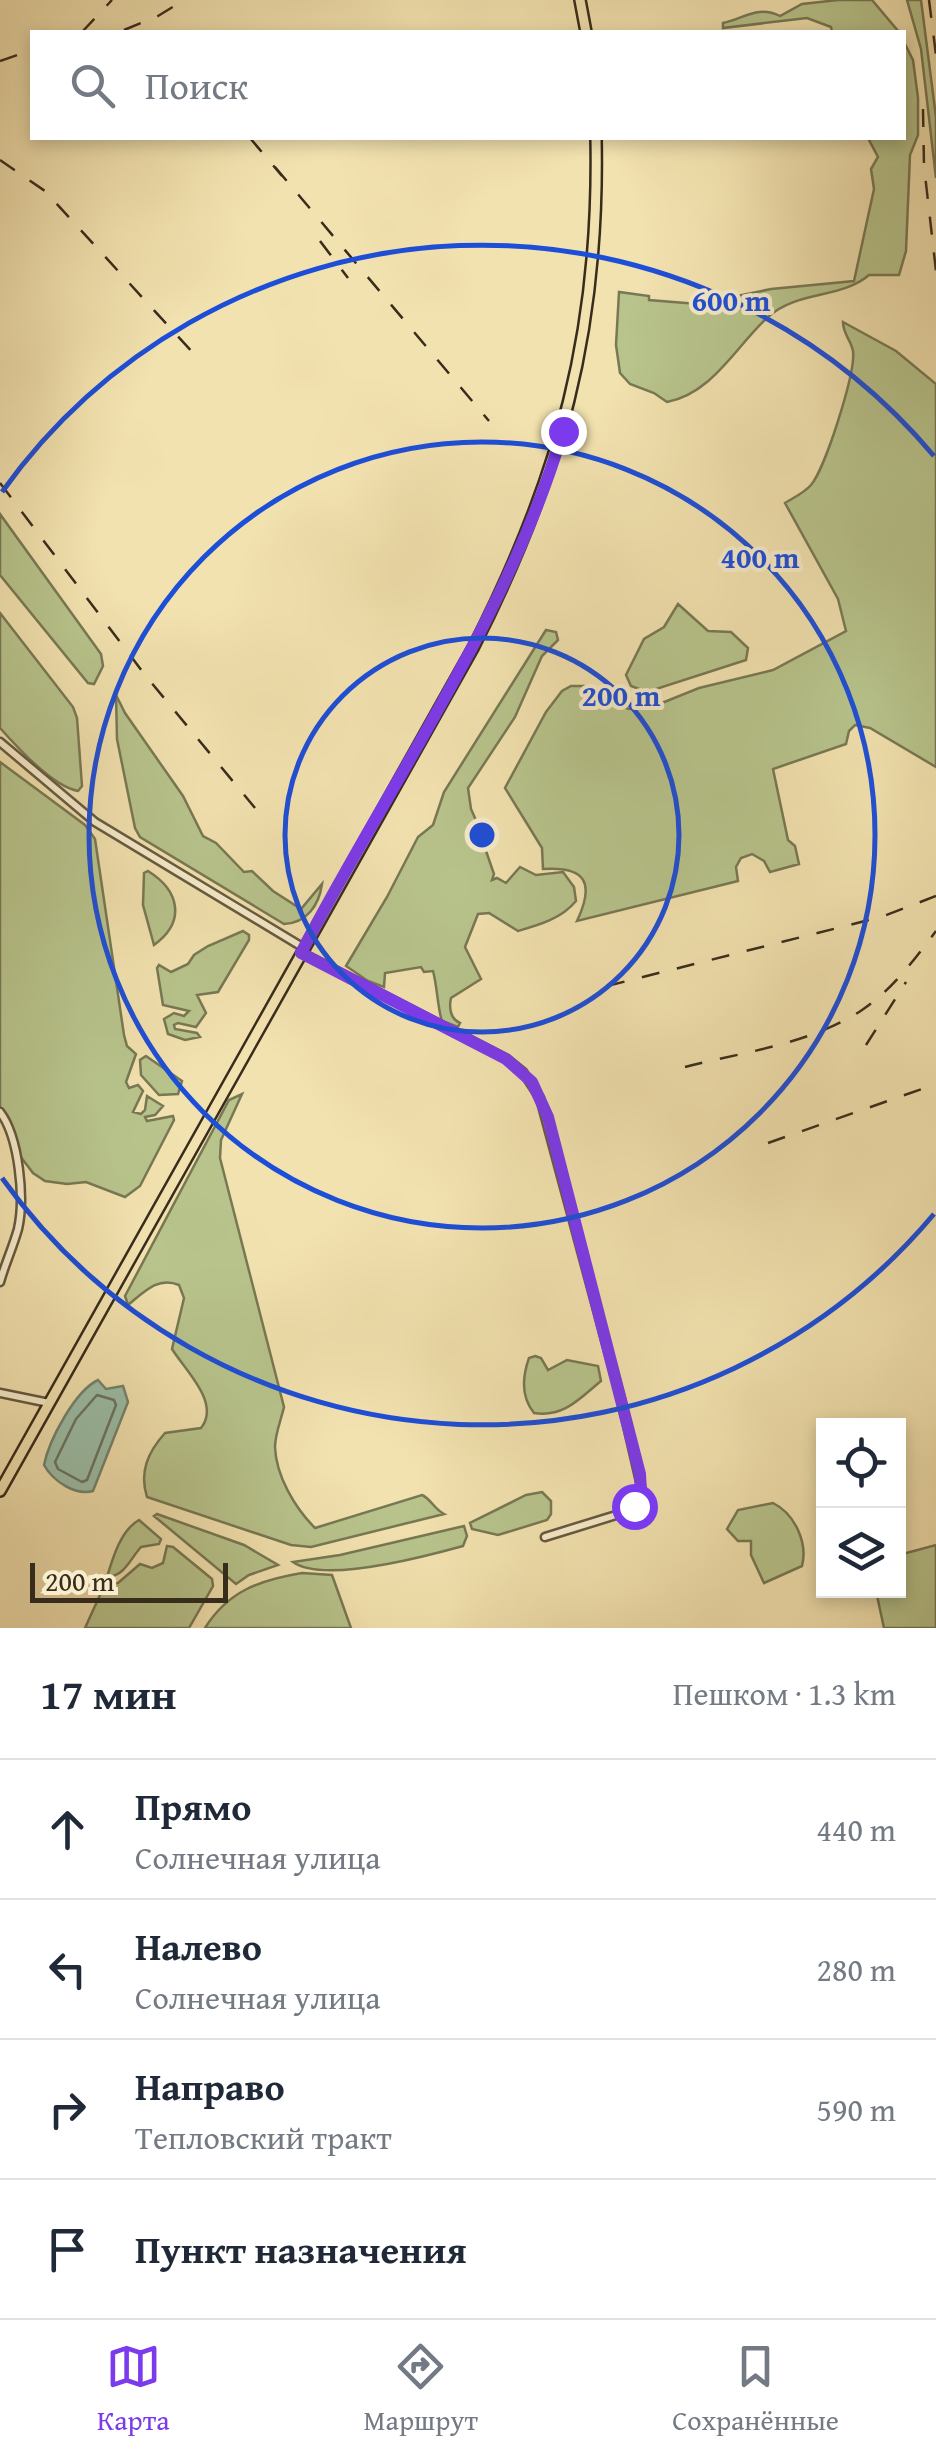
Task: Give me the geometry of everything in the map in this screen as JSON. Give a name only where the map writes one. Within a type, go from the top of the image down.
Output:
[{"type":"main road","points":[[580,0],[586,30]]},
{"type":"main road","points":[[0,1491],[473,648],[545,487],[567,414],[582,343],[594,240],[596,140]]},
{"type":"street","points":[[0,742],[130,846],[302,950],[506,1059],[532,1082],[548,1117],[641,1482],[638,1500],[629,1511],[545,1537]]},
{"type":"street","points":[[0,1112],[17,1160],[21,1196],[18,1228],[0,1282]]},
{"type":"street","points":[[0,1393],[49,1403]]},
{"type":"green space","points":[[872,0],[897,30],[832,30],[807,18],[723,28],[723,23],[752,13],[780,16],[802,4]]},
{"type":"green space","points":[[907,0],[921,0],[936,117],[936,178],[921,49]]},
{"type":"green space","points":[[906,46],[913,60],[918,135],[910,155],[906,251],[899,275],[869,275],[846,288],[780,308],[711,379],[683,397],[667,402],[630,384],[620,373],[616,345],[619,292],[649,296],[649,300],[698,304],[771,289],[854,281],[874,189],[871,169],[878,157],[869,140],[906,140]]},
{"type":"green space","points":[[843,322],[896,351],[936,384],[936,767],[870,728],[855,725],[846,744],[773,769],[788,840],[795,846],[799,864],[770,872],[764,861],[752,854],[741,858],[736,867],[738,881],[577,921],[585,896],[583,880],[569,871],[543,869],[542,848],[505,788],[546,712],[562,691],[584,686],[629,709],[652,707],[699,688],[773,670],[846,631],[838,599],[785,503],[802,493],[817,476],[838,420],[853,362]]},
{"type":"green space","points":[[0,514],[101,654],[103,666],[94,684],[88,683],[0,575]]},
{"type":"green space","points":[[678,604],[708,631],[731,632],[748,648],[746,660],[647,692],[631,686],[626,675],[644,639],[664,627]]},
{"type":"green space","points":[[0,613],[73,707],[82,786],[78,791],[46,774],[0,728]]},
{"type":"green space","points":[[546,630],[556,632],[558,640],[542,656],[515,717],[468,788],[471,809],[486,843],[492,880],[497,878],[506,883],[520,867],[536,875],[563,872],[574,887],[576,901],[557,917],[518,931],[489,913],[478,914],[465,947],[481,979],[451,998],[451,1012],[460,1023],[458,1027],[442,1021],[433,971],[424,972],[421,967],[385,973],[384,987],[346,966],[418,837],[433,825],[444,792]]},
{"type":"green space","points":[[116,695],[183,796],[203,836],[216,843],[244,872],[252,871],[301,909],[322,884],[315,906],[305,916],[284,924],[140,837],[117,739]]},
{"type":"green space","points":[[0,762],[85,825],[95,839],[124,1035],[127,1046],[136,1054],[126,1082],[129,1088],[138,1085],[143,1091],[133,1112],[141,1114],[145,1110],[147,1096],[163,1106],[155,1115],[145,1117],[147,1121],[173,1116],[174,1120],[140,1186],[125,1197],[86,1182],[45,1181],[33,1173],[17,1152],[9,1118],[0,1108]]},
{"type":"green space","points":[[148,871],[167,888],[175,907],[171,927],[154,945],[143,905],[144,873]]},
{"type":"green space","points":[[243,931],[249,940],[218,992],[197,995],[206,1013],[196,1027],[174,1025],[175,1029],[200,1037],[185,1040],[168,1034],[164,1019],[174,1013],[184,1016],[189,1011],[163,1005],[159,965],[171,972],[188,964],[208,946]]},
{"type":"green space","points":[[146,1056],[182,1081],[178,1094],[159,1095],[141,1075],[140,1060]]},
{"type":"green space","points":[[242,1094],[221,1140],[220,1158],[284,1407],[275,1447],[288,1491],[315,1528],[422,1495],[444,1514],[311,1547],[291,1545],[147,1497],[145,1471],[154,1448],[165,1433],[201,1428],[207,1408],[199,1387],[172,1349],[184,1298],[179,1285],[158,1284],[128,1305],[125,1296],[229,1100]]},
{"type":"green space","points":[[529,1358],[541,1358],[548,1370],[567,1360],[598,1366],[601,1381],[563,1410],[534,1413],[526,1400],[524,1385]]},
{"type":"green space","points":[[542,1492],[551,1501],[547,1520],[498,1535],[472,1529],[470,1523],[526,1495]]},
{"type":"green space","points":[[773,1503],[788,1514],[801,1539],[802,1566],[764,1583],[751,1555],[751,1541],[738,1541],[727,1529],[738,1510]]},
{"type":"green space","points":[[154,1516],[244,1545],[278,1565],[236,1584]]},
{"type":"green space","points":[[139,1520],[161,1539],[159,1544],[141,1547],[123,1570],[107,1577],[123,1537]]},
{"type":"green space","points":[[464,1526],[467,1536],[463,1546],[402,1561],[328,1570],[293,1562],[340,1555]]},
{"type":"green space","points":[[936,1545],[936,1628],[884,1628],[878,1598],[906,1598],[906,1553]]},
{"type":"green space","points":[[167,1546],[212,1579],[213,1586],[189,1628],[85,1628],[105,1584],[118,1583],[140,1564],[152,1568],[163,1563]]},
{"type":"green space","points":[[302,1573],[332,1575],[351,1628],[205,1628],[224,1605],[246,1589]]},
{"type":"water","points":[[98,1380],[106,1389],[123,1386],[128,1402],[93,1491],[86,1492],[59,1482],[44,1465],[64,1417],[81,1394]]},
{"type":"railway","points":[[84,30],[112,0]]},
{"type":"railway","points":[[124,30],[184,0]]},
{"type":"railway","points":[[929,0],[936,55]]},
{"type":"railway","points":[[0,61],[30,51]]},
{"type":"railway","points":[[923,109],[924,166],[936,271]]},
{"type":"railway","points":[[252,140],[282,176]]},
{"type":"railway","points":[[0,160],[45,191],[194,354]]},
{"type":"railway","points":[[275,167],[489,421]]},
{"type":"railway","points":[[320,241],[348,278]]},
{"type":"railway","points":[[0,483],[145,675],[255,808]]},
{"type":"railway","points":[[607,986],[881,917],[936,896]]},
{"type":"railway","points":[[685,1067],[776,1046],[842,1022],[883,993],[936,931]]},
{"type":"railway","points":[[866,1045],[906,982]]},
{"type":"railway","points":[[768,1143],[936,1084]]},
{"type":"route","points":[[563,431],[538,506],[473,648],[301,953],[506,1059],[536,1088],[548,1117],[640,1474],[641,1492],[634,1506]]}]
